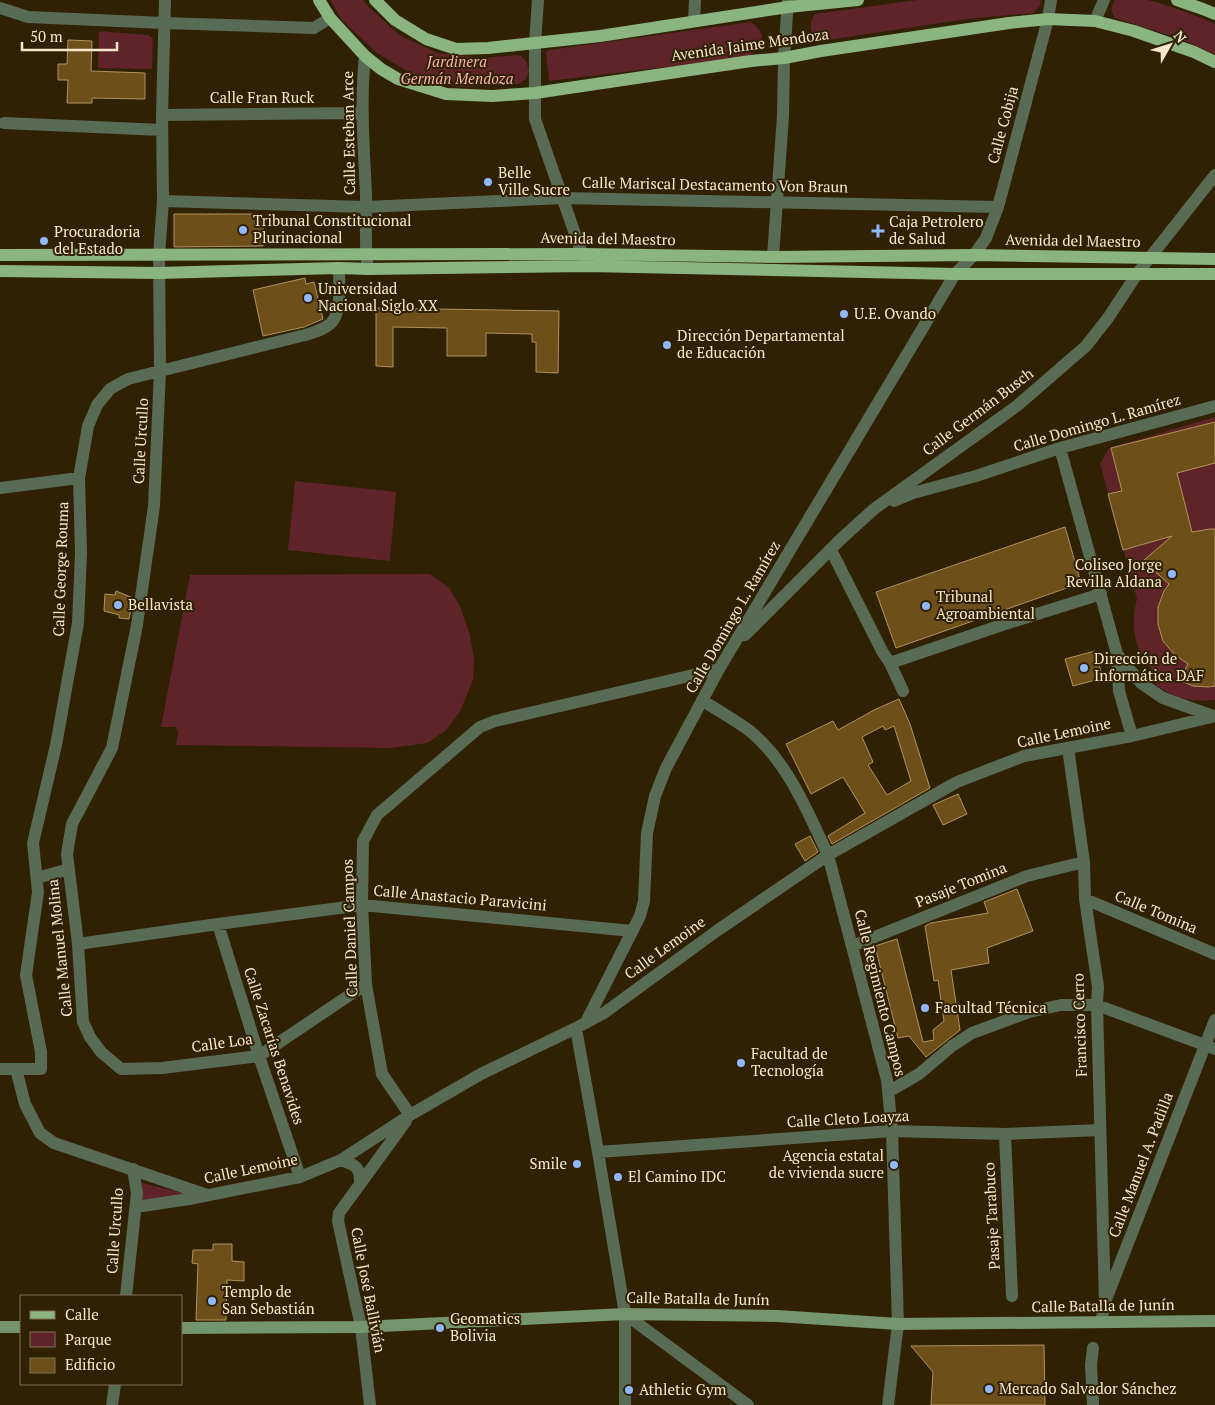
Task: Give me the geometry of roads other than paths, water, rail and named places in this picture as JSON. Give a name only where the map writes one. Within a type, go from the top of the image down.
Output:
[{"type":"main road","name":"Avenida Jaime Mendoza","points":[[319,0],[330,18],[365,56],[381,69],[398,80],[446,94],[492,96],[535,93],[741,62],[784,58],[980,27],[1048,19],[1095,21],[1143,34],[1194,52],[1215,62]]},
{"type":"main road","name":"Avenida Jaime Mendoza","points":[[376,0],[395,20],[426,39],[456,49],[488,48],[600,36],[788,4],[858,0]]},
{"type":"main road","points":[[1177,0],[1215,14]]},
{"type":"main road","name":"Avenida del Maestro","points":[[0,255],[582,254],[773,257],[974,255],[1215,259]]},
{"type":"main road","name":"Avenida del Maestro","points":[[0,271],[159,272],[589,266],[955,274],[1215,274]]},
{"type":"main road","name":"Calle Batalla de Junín","points":[[182,1328],[361,1327],[625,1314],[777,1316],[898,1324],[1215,1320]]},
{"type":"main road","points":[[0,1326],[20,1327]]},
{"type":"street","name":"Calle Urcullo","points":[[69,869],[67,854],[72,824],[112,748],[137,625],[154,506],[160,371],[159,255],[163,201],[162,115],[165,0]]},
{"type":"street","points":[[538,0],[535,43],[535,119],[582,254],[589,266]]},
{"type":"street","points":[[694,21],[695,0]]},
{"type":"street","name":"Calle Cobija","points":[[974,255],[986,238],[998,207],[1048,19],[1051,0]]},
{"type":"street","points":[[1095,21],[1104,0]]},
{"type":"street","points":[[773,257],[783,116],[784,58],[788,4]]},
{"type":"street","points":[[0,8],[28,17],[314,28],[330,18]]},
{"type":"street","name":"Calle Esteban Arce","points":[[365,56],[362,84],[366,254],[368,269]]},
{"type":"street","name":"Calle Fran Ruck","points":[[162,115],[363,113]]},
{"type":"street","points":[[4,123],[162,130]]},
{"type":"street","name":"Calle Germán Busch","points":[[732,648],[874,509],[1018,405],[1086,346],[1108,318],[1137,274],[1215,174]]},
{"type":"street","name":"Calle Mariscal Destacamento Von Braun","points":[[163,201],[366,207],[562,198],[998,207]]},
{"type":"street","name":"Calle Domingo L. Ramírez","points":[[581,1025],[640,916],[644,901],[647,833],[655,796],[666,768],[719,669],[955,274],[974,255]]},
{"type":"street","name":"Calle George Rouma","points":[[16,1070],[41,1069],[41,1052],[26,975],[38,892],[33,843],[56,746],[78,623],[81,553],[79,478],[88,426],[97,404],[110,389],[128,379],[320,330],[331,323],[336,316],[339,268]]},
{"type":"street","name":"Calle Domingo L. Ramírez","points":[[874,509],[913,493],[976,476],[1060,448],[1215,406]]},
{"type":"street","points":[[1060,448],[1118,654],[1119,691],[1132,736]]},
{"type":"street","points":[[0,488],[79,478]]},
{"type":"street","points":[[831,550],[903,691]]},
{"type":"street","points":[[890,663],[1101,594]]},
{"type":"street","points":[[1118,654],[1141,683],[1163,698],[1215,717]]},
{"type":"street","name":"Calle Daniel Campos","points":[[410,1115],[382,1074],[366,984],[362,905],[363,841],[377,815],[480,727],[495,721],[719,669]]},
{"type":"street","name":"Calle Regimiento Campos","points":[[702,700],[750,731],[769,750],[789,778],[828,855],[887,1080],[892,1131],[898,1324],[888,1405]]},
{"type":"street","name":"Calle Lemoine","points":[[136,1207],[300,1177],[341,1160],[410,1115],[481,1074],[604,1013],[718,930],[828,855],[957,782],[1024,756],[1132,736],[1215,717]]},
{"type":"street","name":"Francisco Cerro","points":[[1068,748],[1084,862],[1085,899],[1098,987],[1105,1302]]},
{"type":"street","name":"Pasaje Tomina","points":[[852,946],[1027,876],[1084,862]]},
{"type":"street","points":[[37,878],[69,869]]},
{"type":"street","name":"Calle Manuel Molina","points":[[69,869],[78,944],[83,1022],[90,1037],[101,1052],[121,1069]]},
{"type":"street","name":"Calle Tomina","points":[[1085,899],[1215,954]]},
{"type":"street","name":"Calle Anastacio Paravicini","points":[[78,944],[362,905],[632,931]]},
{"type":"street","name":"Calle Zacarías Benavides","points":[[218,924],[259,1056],[300,1177]]},
{"type":"street","name":"Calle Loa","points":[[121,1069],[162,1068],[259,1056],[366,984]]},
{"type":"street","points":[[888,1090],[919,1074],[952,1046],[972,1033],[1029,1012],[1061,1005],[1097,1005],[1210,1047]]},
{"type":"street","name":"Calle Manuel A. Padilla","points":[[1101,1322],[1105,1302],[1210,1047],[1215,1020]]},
{"type":"street","points":[[581,1025],[598,1152],[625,1314],[625,1405]]},
{"type":"street","points":[[0,1069],[16,1070],[25,1104],[40,1133],[54,1143],[208,1195]]},
{"type":"street","name":"Calle José Ballivián","points":[[370,1405],[361,1327],[338,1221],[339,1213],[410,1115]]},
{"type":"street","name":"Calle Cleto Loayza","points":[[598,1152],[892,1131],[1005,1134],[1100,1130]]},
{"type":"street","name":"Pasaje Tarabuco","points":[[1005,1134],[1012,1296]]},
{"type":"street","points":[[341,1160],[358,1168],[360,1184]]},
{"type":"street","name":"Calle Urcullo","points":[[126,1295],[137,1192],[133,1169]]},
{"type":"street","points":[[625,1314],[748,1405]]},
{"type":"street","points":[[1093,1348],[1091,1366],[1093,1405]]},
{"type":"street","points":[[112,1405],[115,1385]]},
{"type":"place","name":"Belle Ville Sucre","points":[[488,182]]},
{"type":"place","name":"Tribunal Constitucional Plurinacional","points":[[243,230]]},
{"type":"place","name":"Caja Petrolero de Salud","points":[[878,231]]},
{"type":"place","name":"Procuradoria del Estado","points":[[44,241]]},
{"type":"place","name":"Universidad Nacional Siglo XX","points":[[308,298]]},
{"type":"place","name":"U.E. Ovando","points":[[844,314]]},
{"type":"place","name":"Dirección Departamental de Educación","points":[[667,345]]},
{"type":"place","name":"Coliseo Jorge Revilla Aldana","points":[[1172,574]]},
{"type":"place","name":"Bellavista","points":[[118,605]]},
{"type":"place","name":"Tribunal Agroambiental","points":[[926,606]]},
{"type":"place","name":"Dirección de Informática DAF","points":[[1084,668]]},
{"type":"place","name":"Facultad Técnica","points":[[925,1008]]},
{"type":"place","name":"Facultad de Tecnología","points":[[741,1063]]},
{"type":"place","name":"Smile","points":[[577,1164]]},
{"type":"place","name":"Agencia estatal de vivienda sucre","points":[[894,1165]]},
{"type":"place","name":"El Camino IDC","points":[[618,1177]]},
{"type":"place","name":"Templo de San Sebastián","points":[[212,1301]]},
{"type":"place","name":"Geomatics Bolivia","points":[[440,1328]]},
{"type":"place","name":"Mercado Salvador Sánchez","points":[[989,1389]]},
{"type":"place","name":"Athletic Gym","points":[[629,1390]]},
{"type":"park label","name":"Jardinera Germán Mendoza","points":[[457,70]]}]
